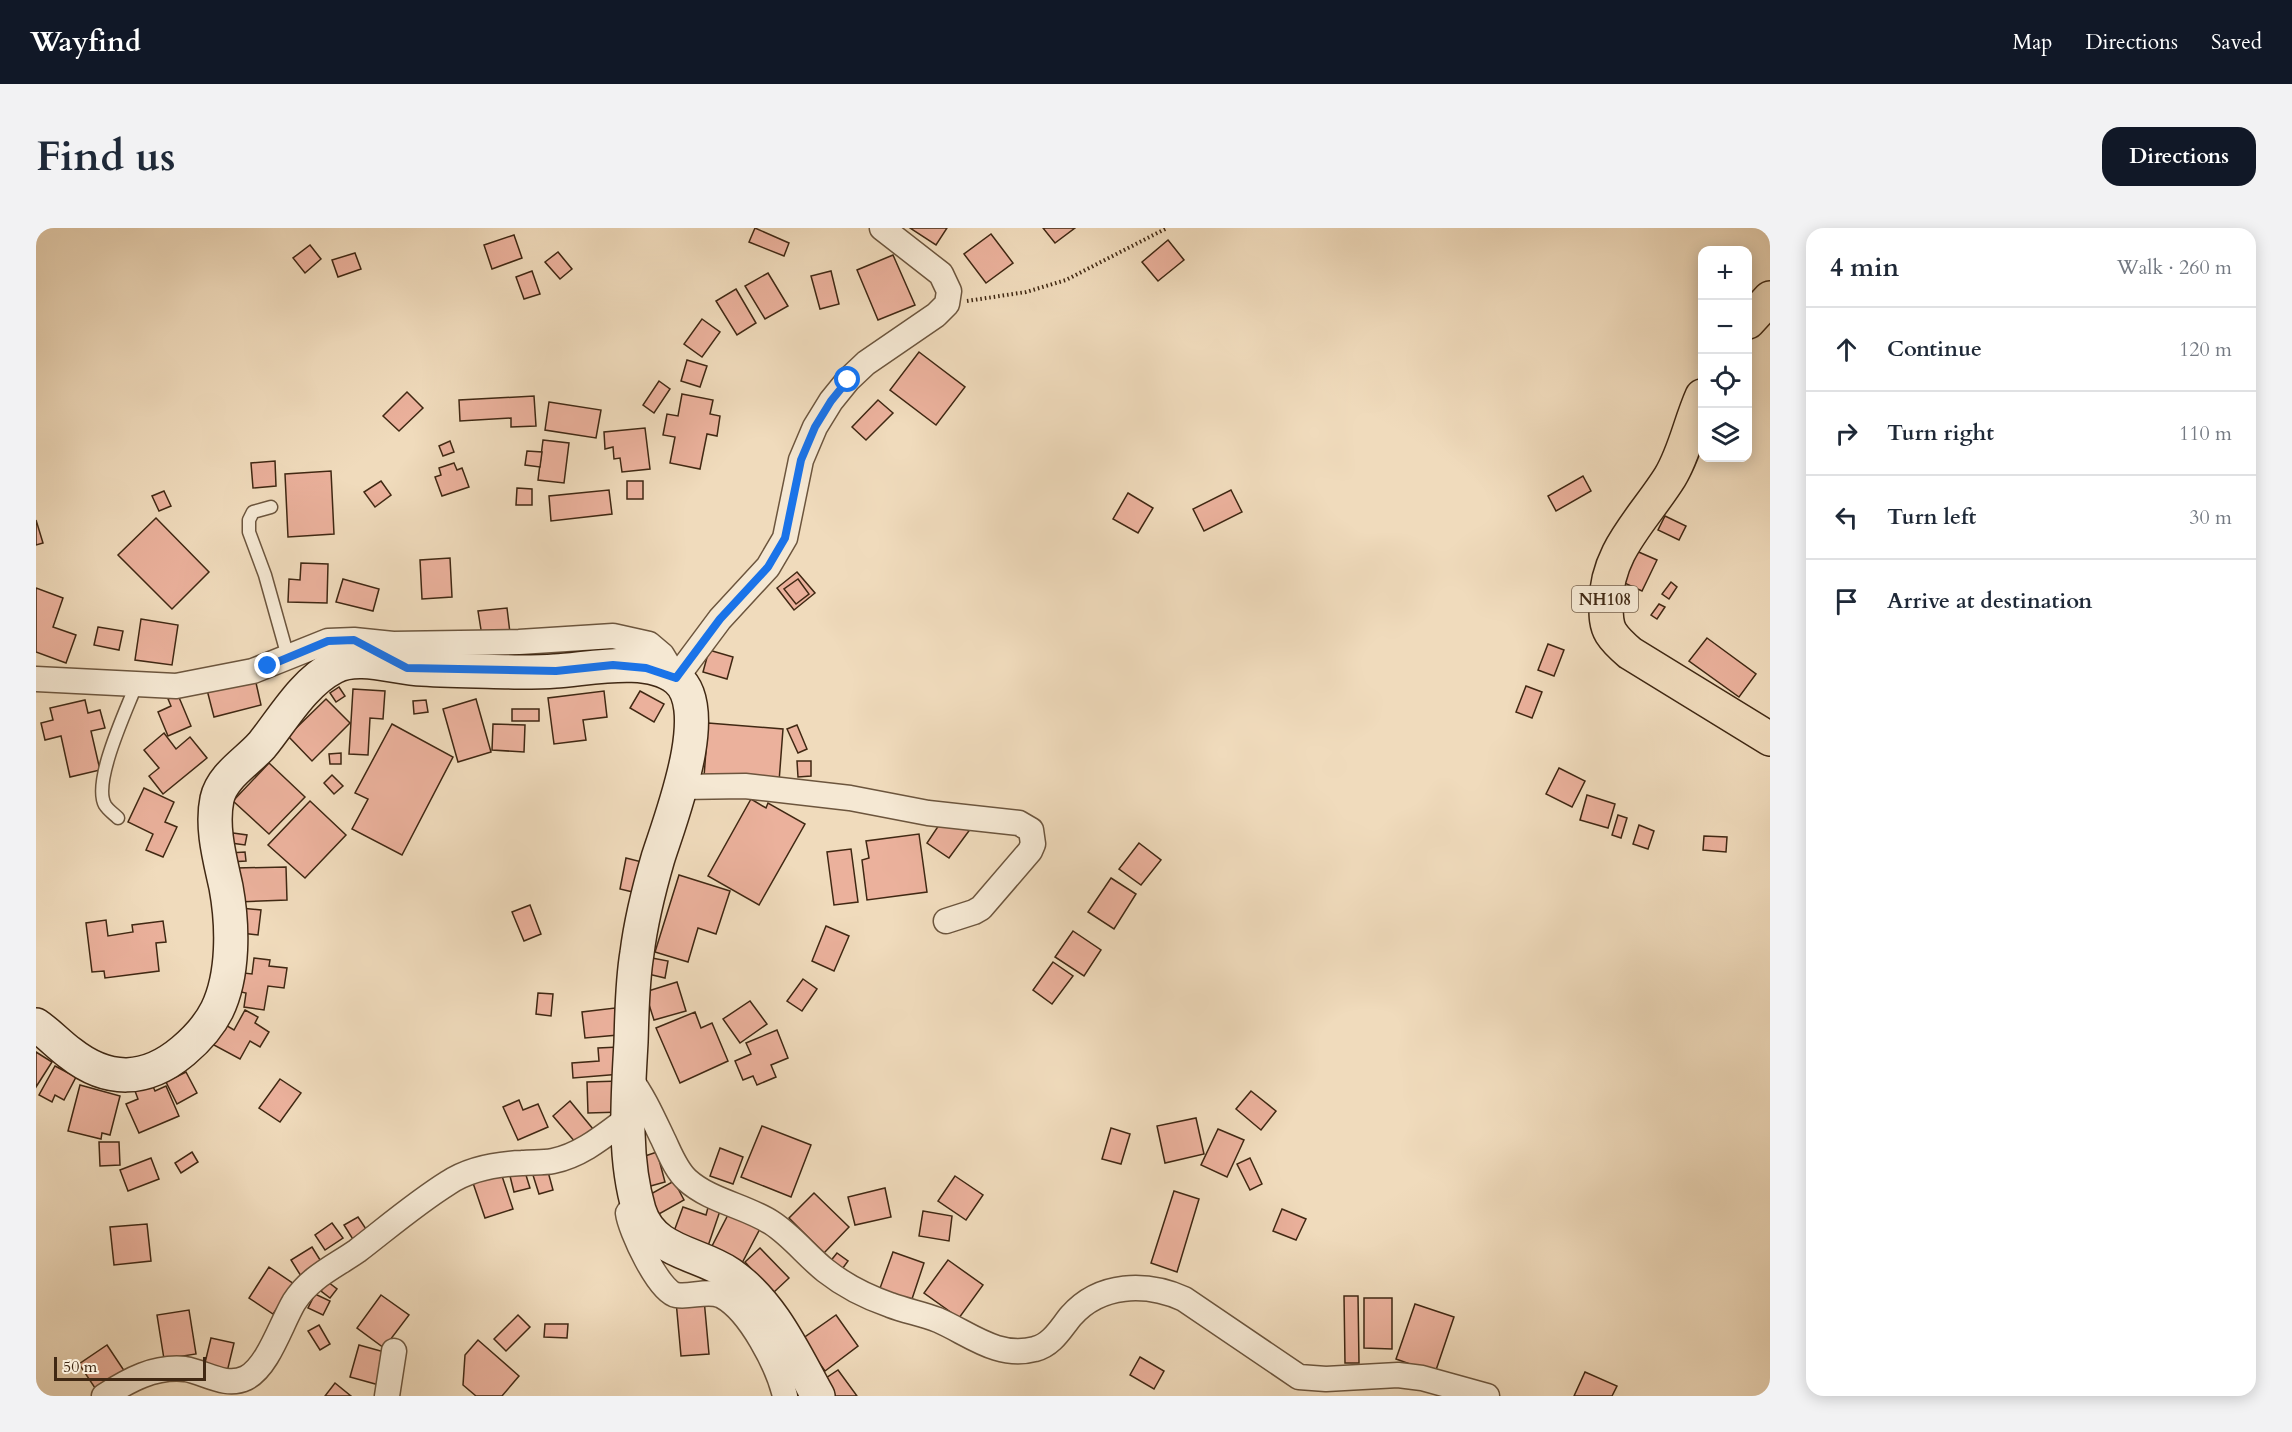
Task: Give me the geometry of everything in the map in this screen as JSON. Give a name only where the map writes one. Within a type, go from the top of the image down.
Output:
[{"type":"highway","points":[[1752,318],[1770,298]]},
{"type":"highway","name":"NH108","points":[[1698,408],[1687,441],[1674,468],[1632,528],[1615,557],[1608,577],[1606,616],[1609,630],[1615,640],[1630,653],[1770,739]]},
{"type":"street","points":[[676,678],[720,619],[768,567],[785,538],[801,460],[815,427],[831,401],[866,363],[936,315],[947,304],[949,291],[941,274],[882,228]]},
{"type":"street","points":[[36,679],[176,686],[253,671],[328,641],[354,640],[393,644],[613,636],[649,644],[662,655],[686,690],[691,705],[691,725],[681,787],[643,915],[636,958],[628,1118],[633,1186],[640,1215],[660,1242],[724,1270],[754,1295],[793,1349],[818,1396]]},
{"type":"street","points":[[354,640],[407,668]]},
{"type":"street","points":[[36,1025],[83,1062],[113,1075],[127,1076],[164,1065],[194,1041],[217,1010],[225,988],[228,967],[230,913],[215,821],[218,795],[222,786],[260,747],[298,699],[332,667],[355,662],[407,668],[556,671],[613,665],[646,668],[676,678]]},
{"type":"street","points":[[681,787],[745,786],[850,798],[928,813],[1019,824],[1031,830],[1033,844],[1030,851],[987,903],[974,912],[946,921]]},
{"type":"street","points":[[629,1077],[640,1092],[674,1163],[687,1180],[708,1193],[771,1222],[825,1270],[857,1291],[888,1305],[937,1320],[995,1348],[1015,1351],[1036,1349],[1050,1343],[1075,1311],[1093,1298],[1110,1291],[1149,1287],[1167,1291],[1184,1299],[1299,1377],[1326,1379],[1398,1375],[1422,1378],[1487,1396]]},
{"type":"street","points":[[104,1396],[137,1376],[171,1369],[201,1373],[223,1381],[233,1382],[244,1379],[258,1369],[295,1302],[316,1277],[346,1259],[450,1181],[478,1169],[500,1165],[540,1163],[566,1157],[603,1137],[628,1118]]},
{"type":"street","points":[[633,1186],[627,1209],[631,1227],[664,1286],[673,1295],[716,1294],[729,1302],[766,1348],[780,1376],[785,1396]]},
{"type":"street","points":[[387,1396],[394,1351]]},
{"type":"lane","points":[[271,507],[254,512],[249,520],[249,532],[265,575],[288,657]]},
{"type":"lane","points":[[118,818],[105,804],[102,786],[114,741],[136,685]]},
{"type":"path","points":[[947,304],[1026,292],[1066,280],[1167,228]]},
{"type":"building","points":[[755,228],[789,243],[784,256],[749,242]]},
{"type":"building","points":[[910,228],[947,228],[936,245]]},
{"type":"building","points":[[1043,228],[1075,228],[1055,243]]},
{"type":"building","points":[[991,234],[1013,263],[986,283],[964,254]]},
{"type":"building","points":[[514,235],[522,258],[492,269],[484,245]]},
{"type":"building","points":[[1168,240],[1184,260],[1158,281],[1142,262]]},
{"type":"building","points":[[310,245],[321,259],[305,273],[293,258]]},
{"type":"building","points":[[558,252],[572,269],[560,279],[545,262]]},
{"type":"building","points":[[355,253],[361,269],[338,277],[332,260]]},
{"type":"building","points":[[893,255],[915,305],[878,320],[857,270]]},
{"type":"building","points":[[532,271],[540,294],[524,299],[516,277]]},
{"type":"building","points":[[831,271],[839,304],[820,309],[811,276]]},
{"type":"building","points":[[768,273],[788,306],[765,319],[745,286]]},
{"type":"building","points":[[736,289],[756,323],[737,335],[716,301]]},
{"type":"building","points":[[702,319],[720,332],[702,357],[684,344]]},
{"type":"building","points":[[919,352],[965,387],[936,425],[890,390]]},
{"type":"building","points":[[687,360],[707,366],[700,387],[681,381]]},
{"type":"building","points":[[659,381],[670,389],[654,413],[643,405]]},
{"type":"building","points":[[407,392],[423,408],[399,431],[383,416]]},
{"type":"building","points":[[682,394],[713,400],[710,414],[720,416],[717,436],[707,434],[700,469],[670,463],[675,437],[663,435],[667,414],[678,416]]},
{"type":"building","points":[[534,396],[536,426],[511,427],[511,418],[460,421],[459,400]]},
{"type":"building","points":[[878,400],[893,413],[866,440],[852,427]]},
{"type":"building","points":[[549,402],[601,410],[596,438],[545,430]]},
{"type":"building","points":[[645,428],[650,469],[622,472],[620,458],[614,459],[613,447],[605,449],[604,432]]},
{"type":"building","points":[[543,440],[569,443],[564,483],[538,480]]},
{"type":"building","points":[[450,441],[454,452],[443,456],[439,446]]},
{"type":"building","points":[[527,451],[542,452],[540,467],[525,465]]},
{"type":"building","points":[[275,461],[276,486],[253,488],[251,463]]},
{"type":"building","points":[[454,463],[457,470],[462,468],[469,487],[442,496],[435,477],[441,475],[439,468]]},
{"type":"building","points":[[331,471],[334,534],[288,537],[285,474]]},
{"type":"building","points":[[1583,476],[1591,491],[1556,511],[1548,496]]},
{"type":"building","points":[[381,481],[391,495],[375,507],[364,492]]},
{"type":"building","points":[[627,481],[643,481],[643,499],[627,499]]},
{"type":"building","points":[[517,488],[532,489],[532,505],[516,505]]},
{"type":"building","points":[[609,490],[612,514],[551,521],[549,496]]},
{"type":"building","points":[[1231,490],[1242,512],[1204,531],[1193,509]]},
{"type":"building","points":[[164,491],[171,506],[159,511],[152,496]]},
{"type":"building","points":[[1128,493],[1153,508],[1138,533],[1113,519]]},
{"type":"building","points":[[1665,516],[1686,526],[1679,540],[1658,530]]},
{"type":"building","points":[[156,518],[209,572],[172,609],[118,555]]},
{"type":"building","points":[[36,520],[43,543],[36,545]]},
{"type":"building","points":[[1634,550],[1657,560],[1642,591],[1620,581]]},
{"type":"building","points":[[450,558],[452,597],[422,599],[420,560]]},
{"type":"building","points":[[301,563],[328,564],[327,603],[288,602],[289,579],[300,580]]},
{"type":"building","points":[[797,572],[815,593],[794,610],[777,588]]},
{"type":"building","points":[[343,579],[379,589],[373,611],[336,602]]},
{"type":"building","points":[[798,579],[809,594],[796,604],[784,589]]},
{"type":"building","points":[[1671,582],[1677,587],[1669,599],[1662,594]]},
{"type":"building","points":[[36,588],[63,598],[53,627],[76,635],[66,663],[36,652]]},
{"type":"building","points":[[1659,604],[1665,607],[1657,619],[1651,615]]},
{"type":"building","points":[[507,608],[510,633],[482,636],[478,611]]},
{"type":"building","points":[[141,619],[178,625],[172,665],[135,660]]},
{"type":"building","points":[[98,627],[123,631],[119,650],[94,645]]},
{"type":"building","points":[[1707,638],[1756,674],[1739,697],[1689,661]]},
{"type":"building","points":[[1548,644],[1564,650],[1554,676],[1538,670]]},
{"type":"building","points":[[709,650],[733,657],[727,679],[703,672]]},
{"type":"building","points":[[254,674],[261,705],[214,717],[206,686]]},
{"type":"building","points":[[1526,686],[1542,692],[1532,718],[1516,712]]},
{"type":"building","points":[[339,687],[345,696],[336,702],[330,693]]},
{"type":"building","points":[[353,689],[385,691],[383,719],[370,718],[368,755],[349,754]]},
{"type":"building","points":[[604,691],[607,717],[583,720],[586,740],[554,744],[548,698]]},
{"type":"building","points":[[640,691],[664,704],[654,722],[630,708]]},
{"type":"building","points":[[178,695],[191,726],[168,736],[158,712],[171,706],[168,699]]},
{"type":"building","points":[[326,699],[350,723],[312,761],[288,736]]},
{"type":"building","points":[[476,699],[491,752],[458,762],[443,709]]},
{"type":"building","points":[[85,700],[88,713],[100,710],[105,728],[91,731],[100,770],[70,777],[61,736],[45,740],[41,723],[53,720],[50,708]]},
{"type":"building","points":[[426,700],[428,712],[414,714],[413,701]]},
{"type":"building","points":[[512,709],[539,709],[539,721],[512,721]]},
{"type":"building","points":[[708,723],[783,729],[779,782],[704,777]]},
{"type":"building","points":[[392,724],[453,757],[402,855],[352,829],[368,799],[355,793]]},
{"type":"building","points":[[493,724],[525,725],[524,752],[492,750]]},
{"type":"building","points":[[797,725],[807,749],[798,753],[787,729]]},
{"type":"building","points":[[164,733],[176,749],[190,737],[207,758],[163,794],[149,776],[159,768],[144,750]]},
{"type":"building","points":[[341,753],[341,764],[330,764],[329,754]]},
{"type":"building","points":[[797,761],[811,761],[811,776],[798,777]]},
{"type":"building","points":[[269,763],[305,797],[269,834],[233,801]]},
{"type":"building","points":[[1559,768],[1585,781],[1572,807],[1546,794]]},
{"type":"building","points":[[332,775],[343,786],[334,794],[324,783]]},
{"type":"building","points":[[144,788],[174,802],[165,822],[177,827],[163,857],[146,850],[153,834],[128,822]]},
{"type":"building","points":[[1587,795],[1615,804],[1608,828],[1580,820]]},
{"type":"building","points":[[751,799],[766,808],[768,803],[805,824],[759,905],[708,876]]},
{"type":"building","points":[[310,801],[346,835],[305,878],[268,845]]},
{"type":"building","points":[[1618,815],[1627,818],[1621,838],[1612,835]]},
{"type":"building","points":[[943,819],[974,824],[949,858],[927,843]]},
{"type":"building","points":[[1639,825],[1654,831],[1648,849],[1633,844]]},
{"type":"building","points":[[233,833],[247,835],[245,845],[231,843]]},
{"type":"building","points":[[919,834],[927,892],[867,900],[862,860],[869,858],[866,841]]},
{"type":"building","points":[[1704,836],[1727,837],[1726,852],[1703,850]]},
{"type":"building","points":[[1139,843],[1161,860],[1141,885],[1119,869]]},
{"type":"building","points":[[851,849],[858,902],[834,905],[827,852]]},
{"type":"building","points":[[245,852],[246,861],[230,862],[229,853]]},
{"type":"building","points":[[626,858],[642,862],[637,893],[620,889]]},
{"type":"building","points":[[286,867],[287,900],[237,902],[236,868]]},
{"type":"building","points":[[679,875],[730,891],[716,934],[698,928],[688,962],[655,952]]},
{"type":"building","points":[[1111,878],[1136,894],[1114,929],[1088,912]]},
{"type":"building","points":[[530,905],[541,934],[524,941],[512,912]]},
{"type":"building","points":[[240,908],[261,910],[258,935],[241,933]]},
{"type":"building","points":[[106,920],[108,936],[133,932],[132,925],[163,921],[166,942],[156,943],[159,971],[105,978],[104,971],[92,972],[86,923]]},
{"type":"building","points":[[826,926],[849,936],[834,971],[812,961]]},
{"type":"building","points":[[1073,931],[1101,950],[1084,976],[1055,957]]},
{"type":"building","points":[[254,958],[270,960],[269,966],[287,968],[284,988],[268,986],[264,1010],[244,1007],[246,993],[241,992],[244,973],[252,974]]},
{"type":"building","points":[[652,958],[668,961],[665,978],[648,974]]},
{"type":"building","points":[[1053,962],[1073,976],[1052,1004],[1033,990]]},
{"type":"building","points":[[803,979],[817,989],[802,1011],[787,1001]]},
{"type":"building","points":[[677,982],[686,1011],[654,1020],[645,992]]},
{"type":"building","points":[[538,993],[553,994],[551,1016],[536,1014]]},
{"type":"building","points":[[750,1001],[767,1024],[740,1043],[723,1019]]},
{"type":"building","points":[[615,1008],[618,1035],[585,1038],[582,1012]]},
{"type":"building","points":[[245,1010],[258,1017],[255,1023],[269,1032],[260,1047],[250,1041],[240,1059],[212,1044],[224,1024],[234,1030]]},
{"type":"building","points":[[695,1012],[701,1028],[712,1023],[728,1061],[680,1083],[656,1028]]},
{"type":"building","points":[[777,1030],[788,1058],[771,1065],[776,1077],[757,1085],[753,1076],[743,1080],[735,1061],[751,1054],[746,1043]]},
{"type":"building","points":[[619,1047],[621,1074],[573,1078],[572,1063],[599,1061],[598,1048]]},
{"type":"building","points":[[36,1052],[52,1062],[36,1087]]},
{"type":"building","points":[[55,1066],[76,1077],[64,1100],[55,1095],[52,1102],[39,1095]]},
{"type":"building","points":[[186,1072],[197,1093],[177,1104],[166,1082]]},
{"type":"building","points":[[280,1079],[301,1093],[280,1122],[259,1108]]},
{"type":"building","points":[[620,1081],[621,1112],[588,1113],[587,1082]]},
{"type":"building","points":[[152,1084],[155,1091],[166,1086],[179,1116],[139,1133],[126,1104],[138,1099],[135,1091]]},
{"type":"building","points":[[80,1085],[120,1096],[110,1135],[102,1133],[101,1139],[68,1131]]},
{"type":"building","points":[[1251,1091],[1276,1111],[1261,1130],[1236,1109]]},
{"type":"building","points":[[519,1100],[523,1110],[538,1104],[548,1127],[518,1140],[503,1107]]},
{"type":"building","points":[[570,1101],[593,1129],[576,1143],[553,1116]]},
{"type":"building","points":[[1196,1118],[1204,1154],[1165,1163],[1157,1126]]},
{"type":"building","points":[[762,1126],[811,1145],[791,1197],[741,1177]]},
{"type":"building","points":[[1111,1128],[1130,1134],[1121,1164],[1102,1159]]},
{"type":"building","points":[[1218,1129],[1244,1140],[1227,1177],[1201,1165]]},
{"type":"building","points":[[99,1142],[119,1142],[120,1165],[100,1166]]},
{"type":"building","points":[[720,1148],[743,1157],[733,1184],[710,1176]]},
{"type":"building","points":[[192,1152],[198,1162],[181,1173],[175,1163]]},
{"type":"building","points":[[657,1152],[665,1182],[647,1187],[639,1158]]},
{"type":"building","points":[[151,1158],[159,1179],[128,1191],[120,1170]]},
{"type":"building","points":[[1250,1158],[1262,1184],[1250,1190],[1237,1164]]},
{"type":"building","points":[[547,1168],[553,1190],[539,1194],[532,1172]]},
{"type":"building","points":[[525,1172],[530,1188],[514,1192],[510,1176]]},
{"type":"building","points":[[501,1173],[513,1209],[485,1218],[473,1183]]},
{"type":"building","points":[[955,1176],[983,1195],[966,1220],[938,1201]]},
{"type":"building","points":[[674,1181],[684,1200],[659,1214],[649,1195]]},
{"type":"building","points":[[885,1188],[891,1217],[855,1225],[848,1197]]},
{"type":"building","points":[[1174,1191],[1199,1199],[1177,1272],[1151,1263]]},
{"type":"building","points":[[814,1193],[849,1227],[824,1253],[789,1218]]},
{"type":"building","points":[[709,1204],[721,1208],[708,1246],[673,1234],[683,1207],[706,1215]]},
{"type":"building","points":[[732,1207],[763,1223],[741,1265],[710,1250]]},
{"type":"building","points":[[1282,1209],[1306,1219],[1296,1240],[1273,1231]]},
{"type":"building","points":[[923,1211],[952,1216],[949,1241],[919,1236]]},
{"type":"building","points":[[358,1217],[368,1232],[354,1241],[344,1225]]},
{"type":"building","points":[[332,1223],[343,1238],[325,1250],[315,1235]]},
{"type":"building","points":[[147,1224],[151,1261],[114,1265],[110,1227]]},
{"type":"building","points":[[312,1247],[322,1263],[301,1276],[291,1260]]},
{"type":"building","points":[[760,1248],[789,1278],[773,1293],[745,1262]]},
{"type":"building","points":[[893,1252],[924,1263],[911,1302],[879,1291]]},
{"type":"building","points":[[837,1253],[848,1261],[840,1272],[829,1263]]},
{"type":"building","points":[[948,1260],[983,1285],[959,1318],[924,1293]]},
{"type":"building","points":[[269,1267],[294,1284],[273,1314],[249,1298]]},
{"type":"building","points":[[328,1282],[337,1289],[330,1298],[321,1291]]},
{"type":"building","points":[[315,1294],[330,1301],[323,1315],[308,1308]]},
{"type":"building","points":[[381,1295],[409,1315],[384,1348],[357,1328]]},
{"type":"building","points":[[1344,1296],[1358,1296],[1359,1363],[1345,1363]]},
{"type":"building","points":[[1364,1298],[1392,1298],[1392,1349],[1364,1348]]},
{"type":"building","points":[[704,1299],[709,1354],[681,1356],[676,1301]]},
{"type":"building","points":[[1415,1304],[1454,1317],[1435,1373],[1396,1359]]},
{"type":"building","points":[[189,1310],[196,1354],[164,1359],[157,1315]]},
{"type":"building","points":[[518,1315],[530,1327],[506,1351],[494,1339]]},
{"type":"building","points":[[836,1315],[858,1346],[825,1371],[802,1339]]},
{"type":"building","points":[[545,1324],[568,1324],[567,1338],[544,1337]]},
{"type":"building","points":[[319,1325],[330,1344],[320,1350],[308,1331]]},
{"type":"building","points":[[211,1338],[234,1343],[227,1372],[204,1367]]},
{"type":"building","points":[[478,1340],[519,1376],[502,1396],[476,1396],[463,1385],[465,1355]]},
{"type":"building","points":[[107,1345],[125,1372],[97,1391],[79,1364]]},
{"type":"building","points":[[359,1345],[388,1353],[379,1385],[350,1377]]},
{"type":"building","points":[[1140,1357],[1164,1371],[1154,1389],[1130,1375]]},
{"type":"building","points":[[838,1370],[857,1396],[834,1396],[823,1380]]},
{"type":"building","points":[[1585,1372],[1617,1386],[1612,1396],[1574,1396]]},
{"type":"building","points":[[335,1383],[351,1396],[325,1396]]},
{"type":"route","points":[[268,666],[328,641],[354,640],[407,668],[531,672],[613,665],[646,668],[676,678],[720,619],[768,567],[785,538],[801,460],[815,427],[831,401],[848,380]]}]
